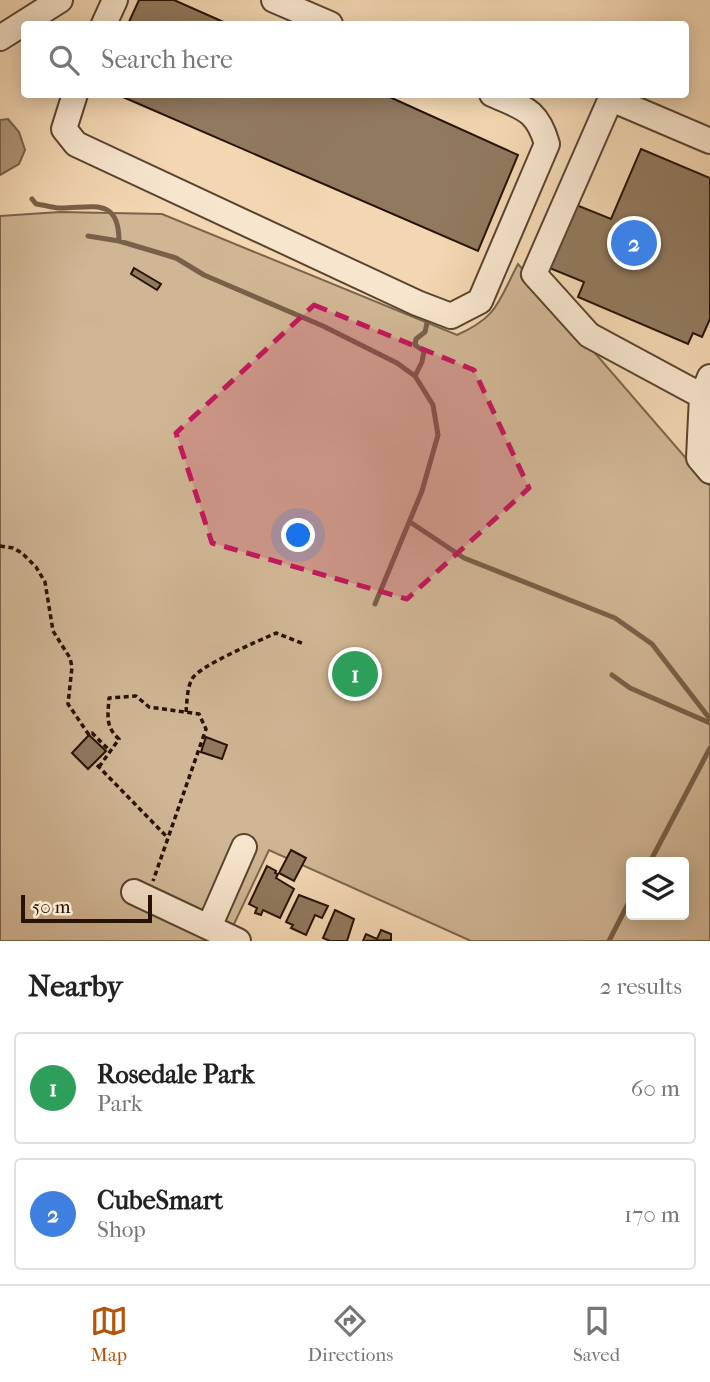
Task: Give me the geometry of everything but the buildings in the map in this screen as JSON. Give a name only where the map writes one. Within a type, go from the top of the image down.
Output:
[{"type":"street","points":[[27,21],[60,0]]},
{"type":"street","points":[[105,21],[114,0]]},
{"type":"street","points":[[274,0],[323,21]]},
{"type":"street","points":[[0,38],[21,25]]},
{"type":"street","points":[[74,98],[64,129],[76,144],[416,303],[451,316],[480,301],[547,144],[538,120],[522,108],[501,98]]},
{"type":"street","points":[[706,462],[707,389],[589,335],[534,274],[608,105],[617,101],[710,141]]},
{"type":"street","points":[[209,927],[244,847]]},
{"type":"street","points":[[140,895],[238,941]]},
{"type":"path","points":[[0,546],[22,553],[36,567],[45,582],[53,631],[70,658],[72,667],[68,704],[89,735],[92,733],[111,753]]},
{"type":"path","points":[[186,712],[191,681],[219,661],[276,633],[304,644]]},
{"type":"path","points":[[140,895],[168,838],[206,729],[199,714],[149,707],[136,696],[109,698],[108,724],[110,732],[119,739],[111,753],[98,766],[168,838]]},
{"type":"highlighted area","points":[[314,305],[474,370],[529,488],[407,599],[212,543],[176,433]]},
{"type":"shaded area","points":[[8,119],[19,132],[25,150],[19,164],[0,175],[0,120]]},
{"type":"shaded area","points":[[60,212],[162,214],[457,335],[489,315],[518,264],[710,486],[710,941],[471,941],[269,850],[226,941],[0,941],[0,216]]},
{"type":"waterway","points":[[32,199],[36,204],[58,208],[91,207],[108,211],[118,226],[119,241]]},
{"type":"waterway","points":[[88,236],[119,241],[176,258],[204,275],[323,326],[397,363],[415,376],[433,405],[438,435],[422,491],[375,604]]},
{"type":"waterway","points":[[415,376],[424,351],[415,345],[416,339],[425,332],[427,323]]},
{"type":"waterway","points":[[410,522],[464,558],[615,618],[652,644],[710,719]]},
{"type":"waterway","points":[[612,675],[630,688],[710,723]]},
{"type":"waterway","points":[[653,857],[710,748]]},
{"type":"waterway","points":[[609,941],[626,908]]},
{"type":"place","name":"CubeSmart","points":[[634,243]]},
{"type":"place","name":"Rosedale Park","points":[[355,674]]}]
